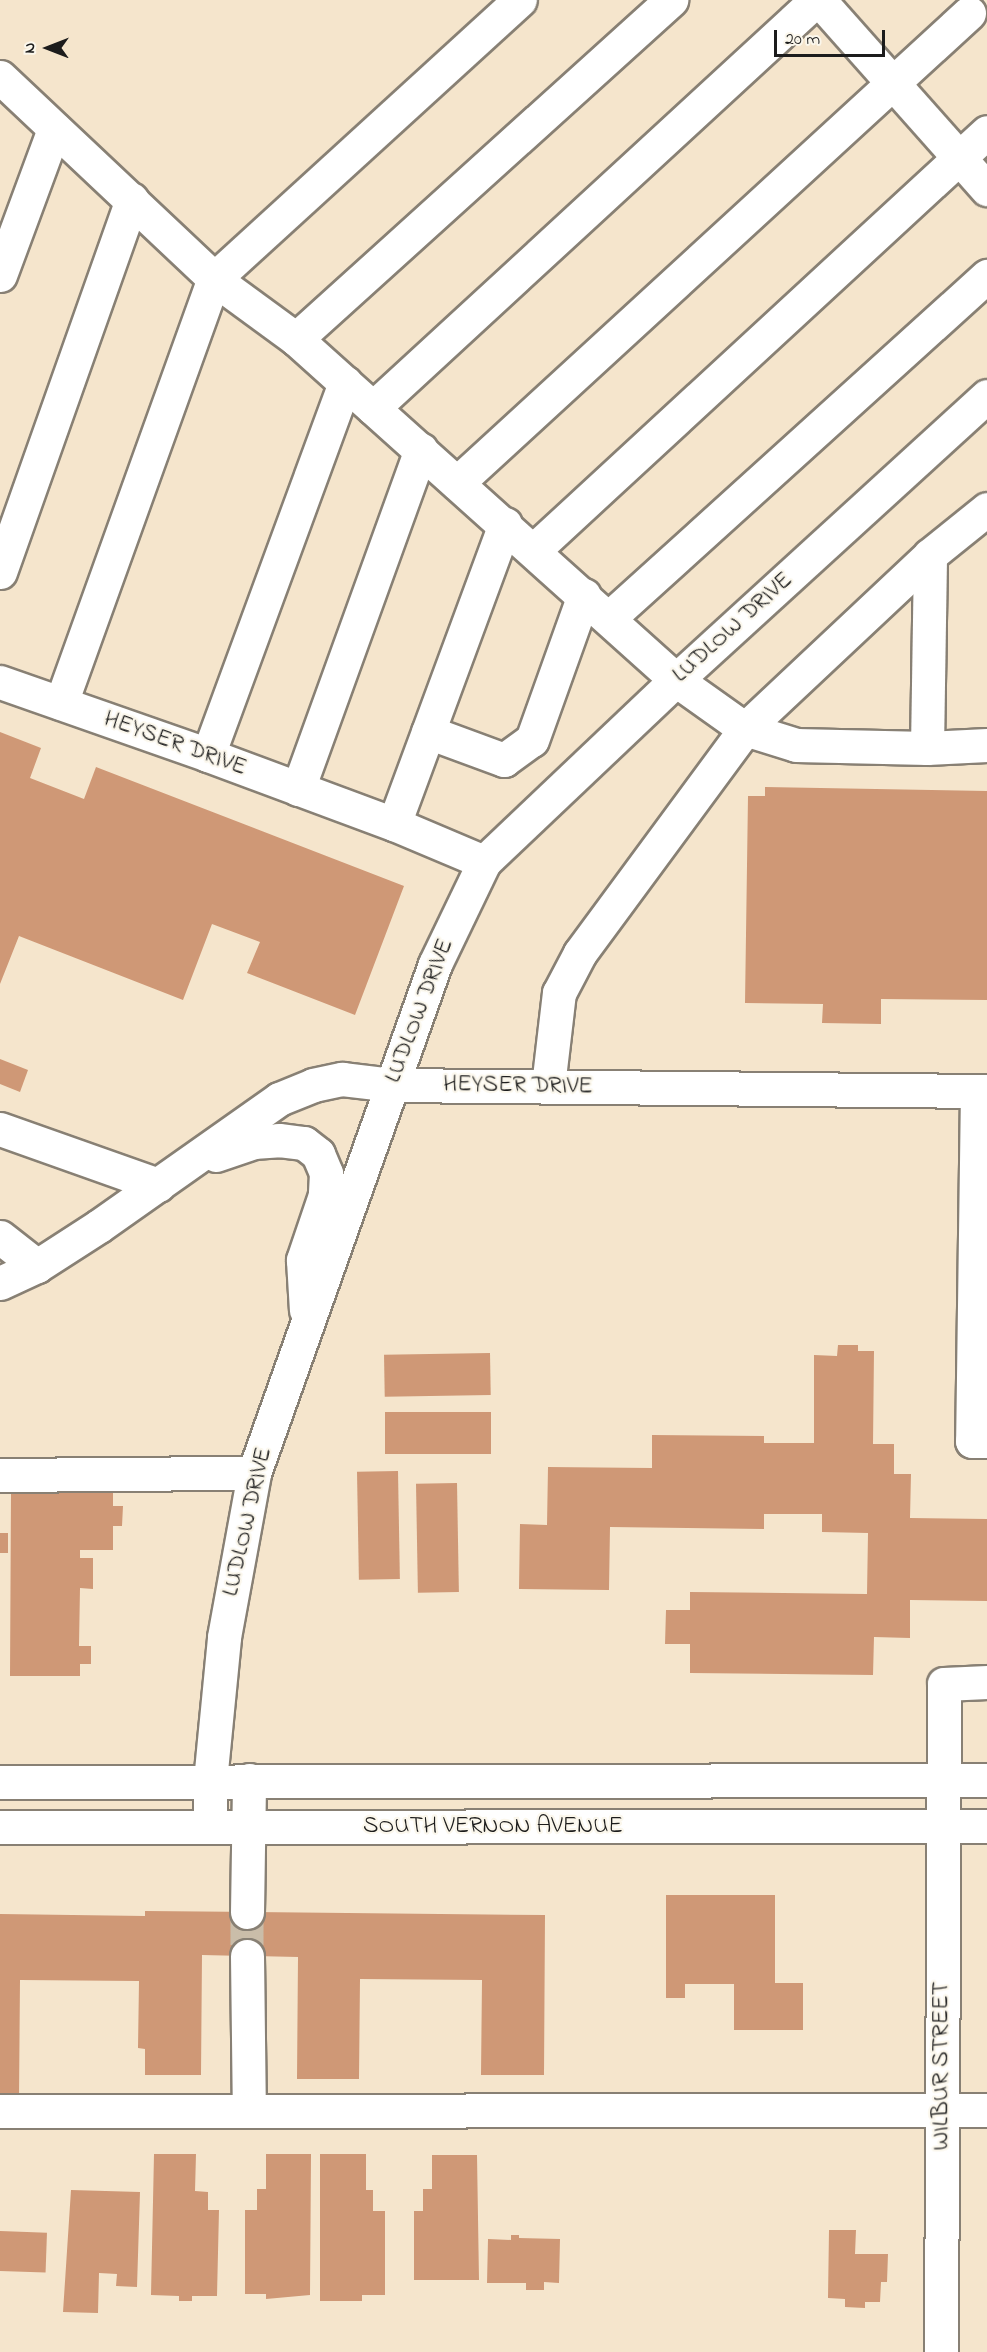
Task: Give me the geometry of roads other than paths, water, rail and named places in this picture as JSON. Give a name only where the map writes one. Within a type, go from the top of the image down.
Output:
[{"type":"street","points":[[61,703],[214,279],[520,0]]},
{"type":"street","points":[[296,339],[671,0]]},
{"type":"street","points":[[373,408],[817,0],[987,189]]},
{"type":"street","points":[[457,483],[893,83],[971,15]]},
{"type":"street","points":[[0,77],[214,279],[296,339],[534,550],[676,680],[745,729],[796,745],[927,748],[987,745]]},
{"type":"street","points":[[0,275],[54,129]]},
{"type":"street","points":[[534,550],[987,132]]},
{"type":"street","points":[[0,572],[132,200]]},
{"type":"street","points":[[609,618],[987,276]]},
{"type":"street","points":[[208,754],[345,382]]},
{"type":"street","name":"LUDLOW DRIVE","points":[[210,1826],[210,1781],[224,1637],[254,1473],[435,964],[483,862],[676,680],[987,396]]},
{"type":"street","points":[[298,789],[421,450]]},
{"type":"street","points":[[548,1086],[559,993],[580,952],[745,729],[930,555],[987,509]]},
{"type":"street","points":[[394,824],[505,524]]},
{"type":"street","points":[[927,748],[930,555]]},
{"type":"street","points":[[428,732],[504,760],[532,740],[584,595]]},
{"type":"street","name":"HEYSER DRIVE","points":[[0,682],[208,754],[394,824],[483,862]]},
{"type":"street","name":"HEYSER DRIVE","points":[[0,1283],[37,1266],[279,1099],[314,1085],[342,1079],[392,1085],[982,1091]]},
{"type":"street","points":[[979,1441],[982,1091]]},
{"type":"street","points":[[0,1129],[168,1177],[253,1142],[279,1140],[304,1143],[318,1154],[326,1173],[325,1195],[303,1260],[307,1323]]},
{"type":"street","points":[[0,1237],[37,1266]]},
{"type":"street","points":[[0,1475],[254,1473]]},
{"type":"street","name":"WILBUR STREET","points":[[941,2352],[944,1684],[987,1682]]},
{"type":"street","points":[[247,1912],[249,1780]]},
{"type":"street","name":"SOUTH VERNON AVENUE","points":[[0,1782],[987,1780]]},
{"type":"street","name":"SOUTH VERNON AVENUE","points":[[0,1827],[987,1826]]},
{"type":"street","points":[[247,1956],[249,2111]]},
{"type":"street","points":[[0,2111],[987,2110]]},
{"type":"tunnel","points":[[247,1912],[247,1956]]}]
